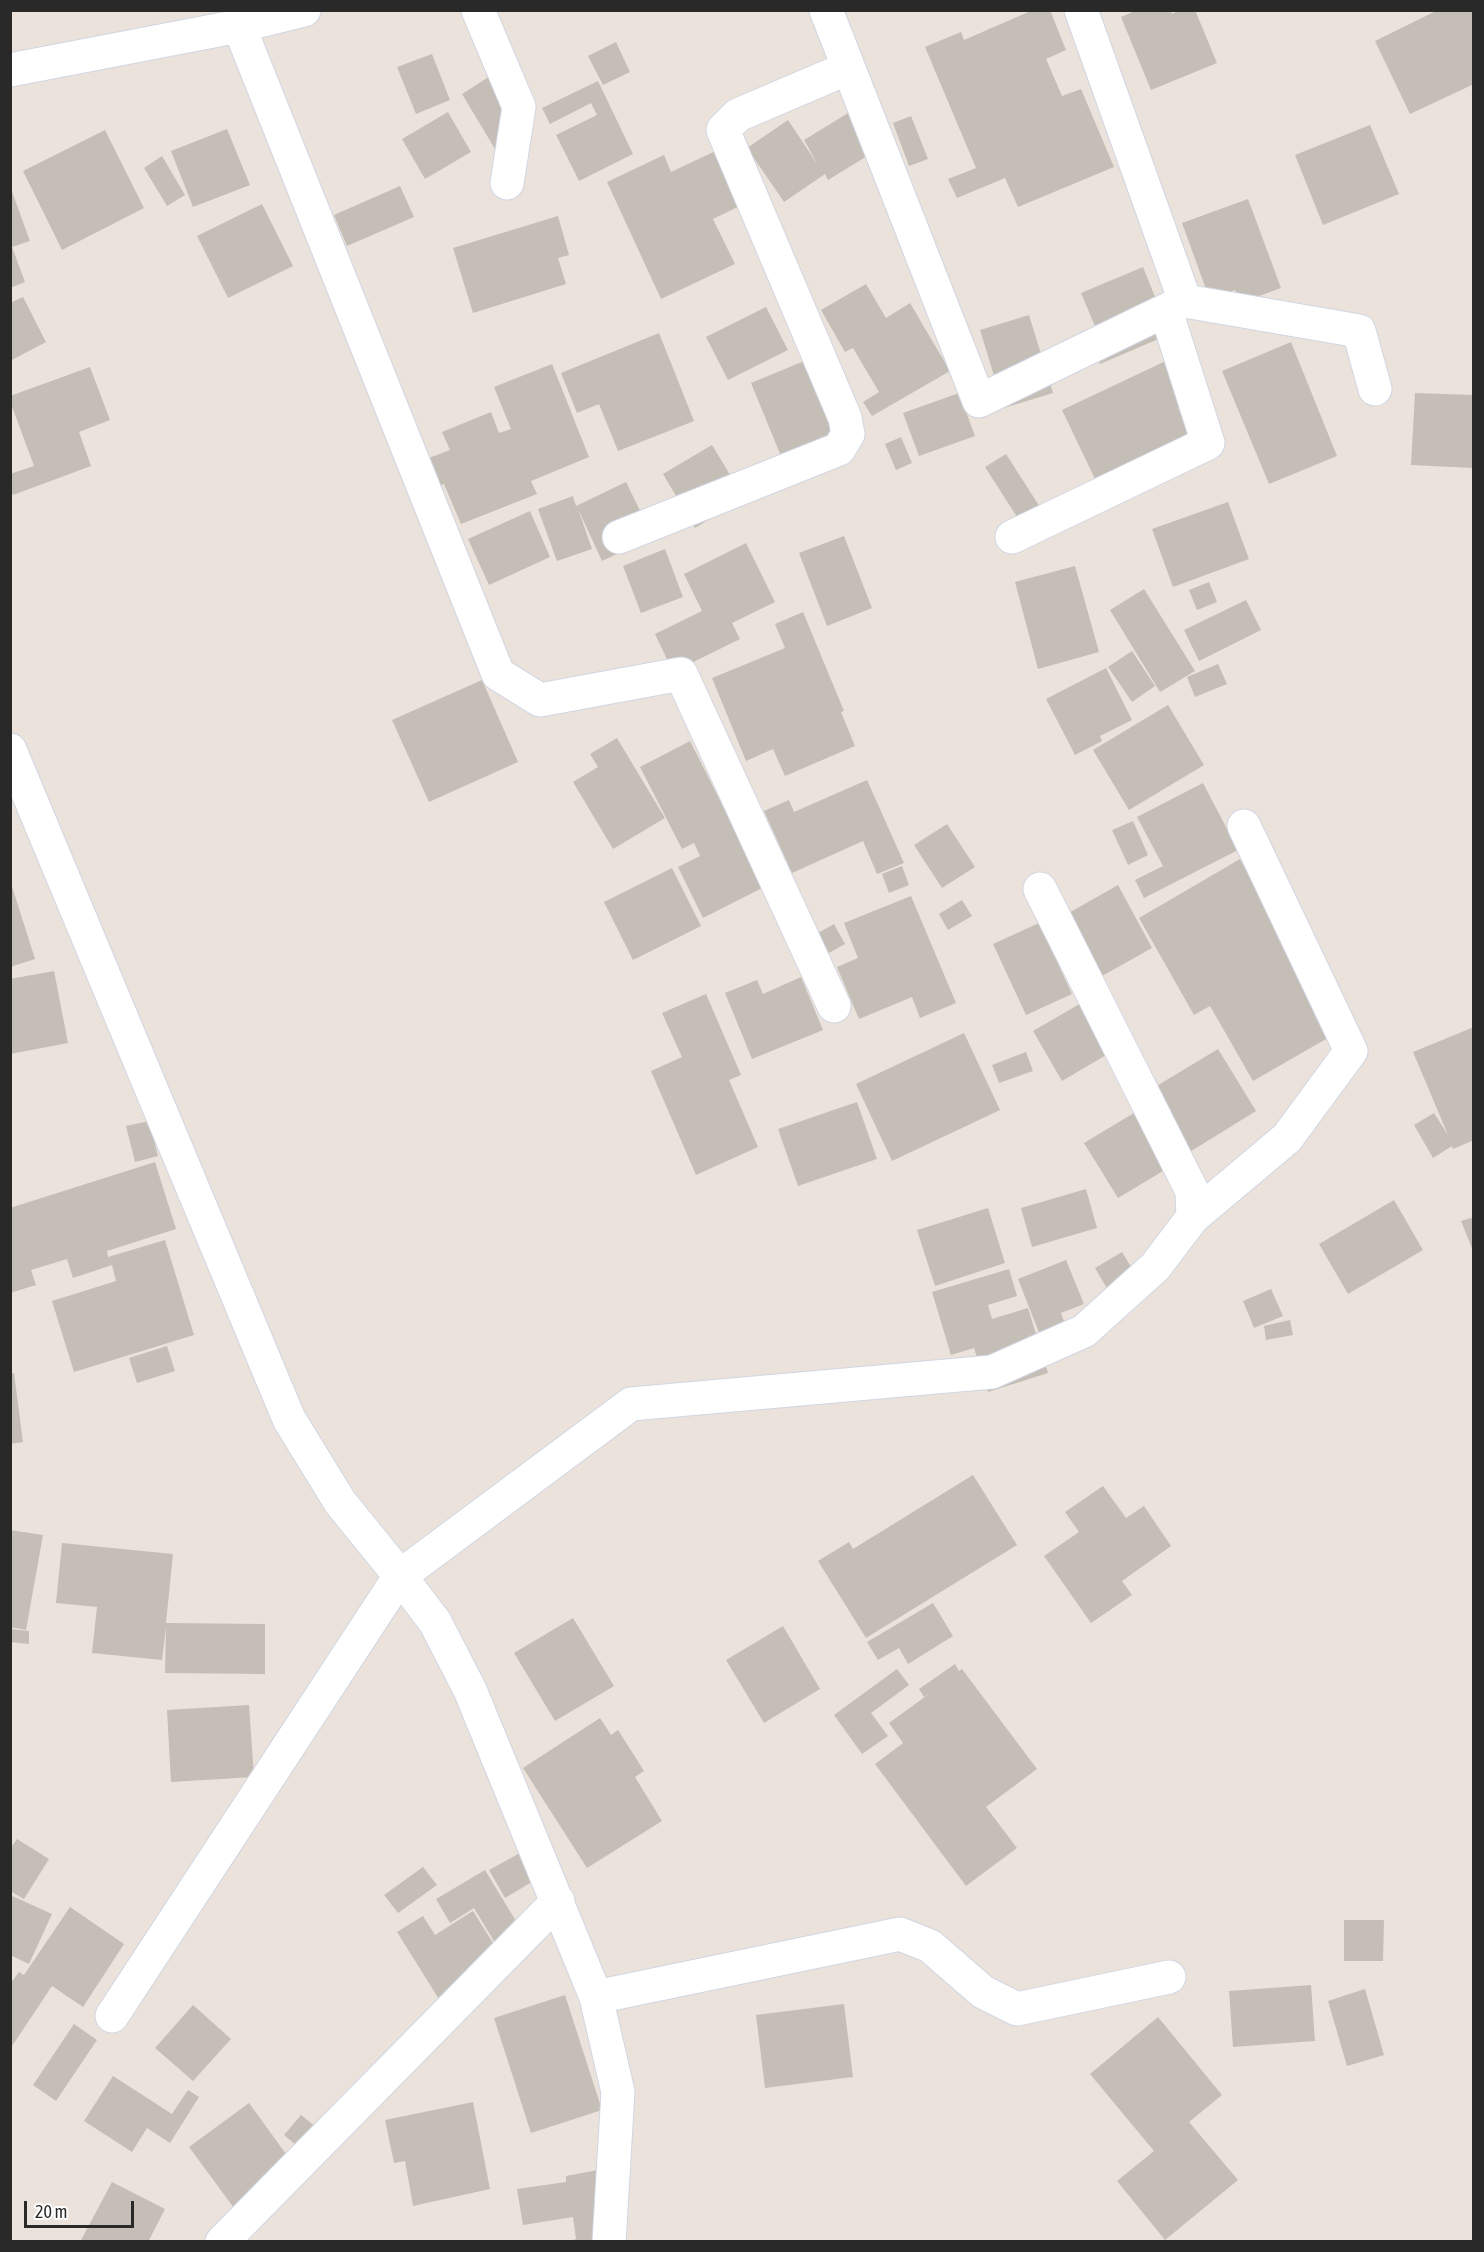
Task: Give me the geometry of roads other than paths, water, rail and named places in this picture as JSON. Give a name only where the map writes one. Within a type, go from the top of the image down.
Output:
[{"type":"street","points":[[10,70],[239,26],[304,10]]},
{"type":"street","points":[[478,10],[519,107],[507,183]]},
{"type":"street","points":[[826,10],[979,401],[1175,306],[1359,331],[1375,389]]},
{"type":"street","points":[[1012,537],[1208,443],[1175,306],[1081,10]]},
{"type":"street","points":[[239,26],[498,674],[540,700],[681,674],[834,1006]]},
{"type":"street","points":[[619,537],[839,449],[848,434],[845,418],[723,130],[738,115],[848,68]]},
{"type":"street","points":[[10,750],[289,1419],[340,1502],[435,1622],[470,1690],[558,1901],[596,1997],[618,2092],[609,2241]]},
{"type":"street","points":[[112,2016],[400,1576],[631,1404],[992,1372],[1084,1331],[1155,1267],[1193,1217],[1287,1138],[1351,1051],[1244,826]]},
{"type":"street","points":[[1040,889],[1191,1191],[1193,1217]]},
{"type":"street","points":[[222,2241],[558,1901]]},
{"type":"street","points":[[596,1997],[900,1934],[930,1946],[983,1992],[1017,2009],[1169,1977]]}]
